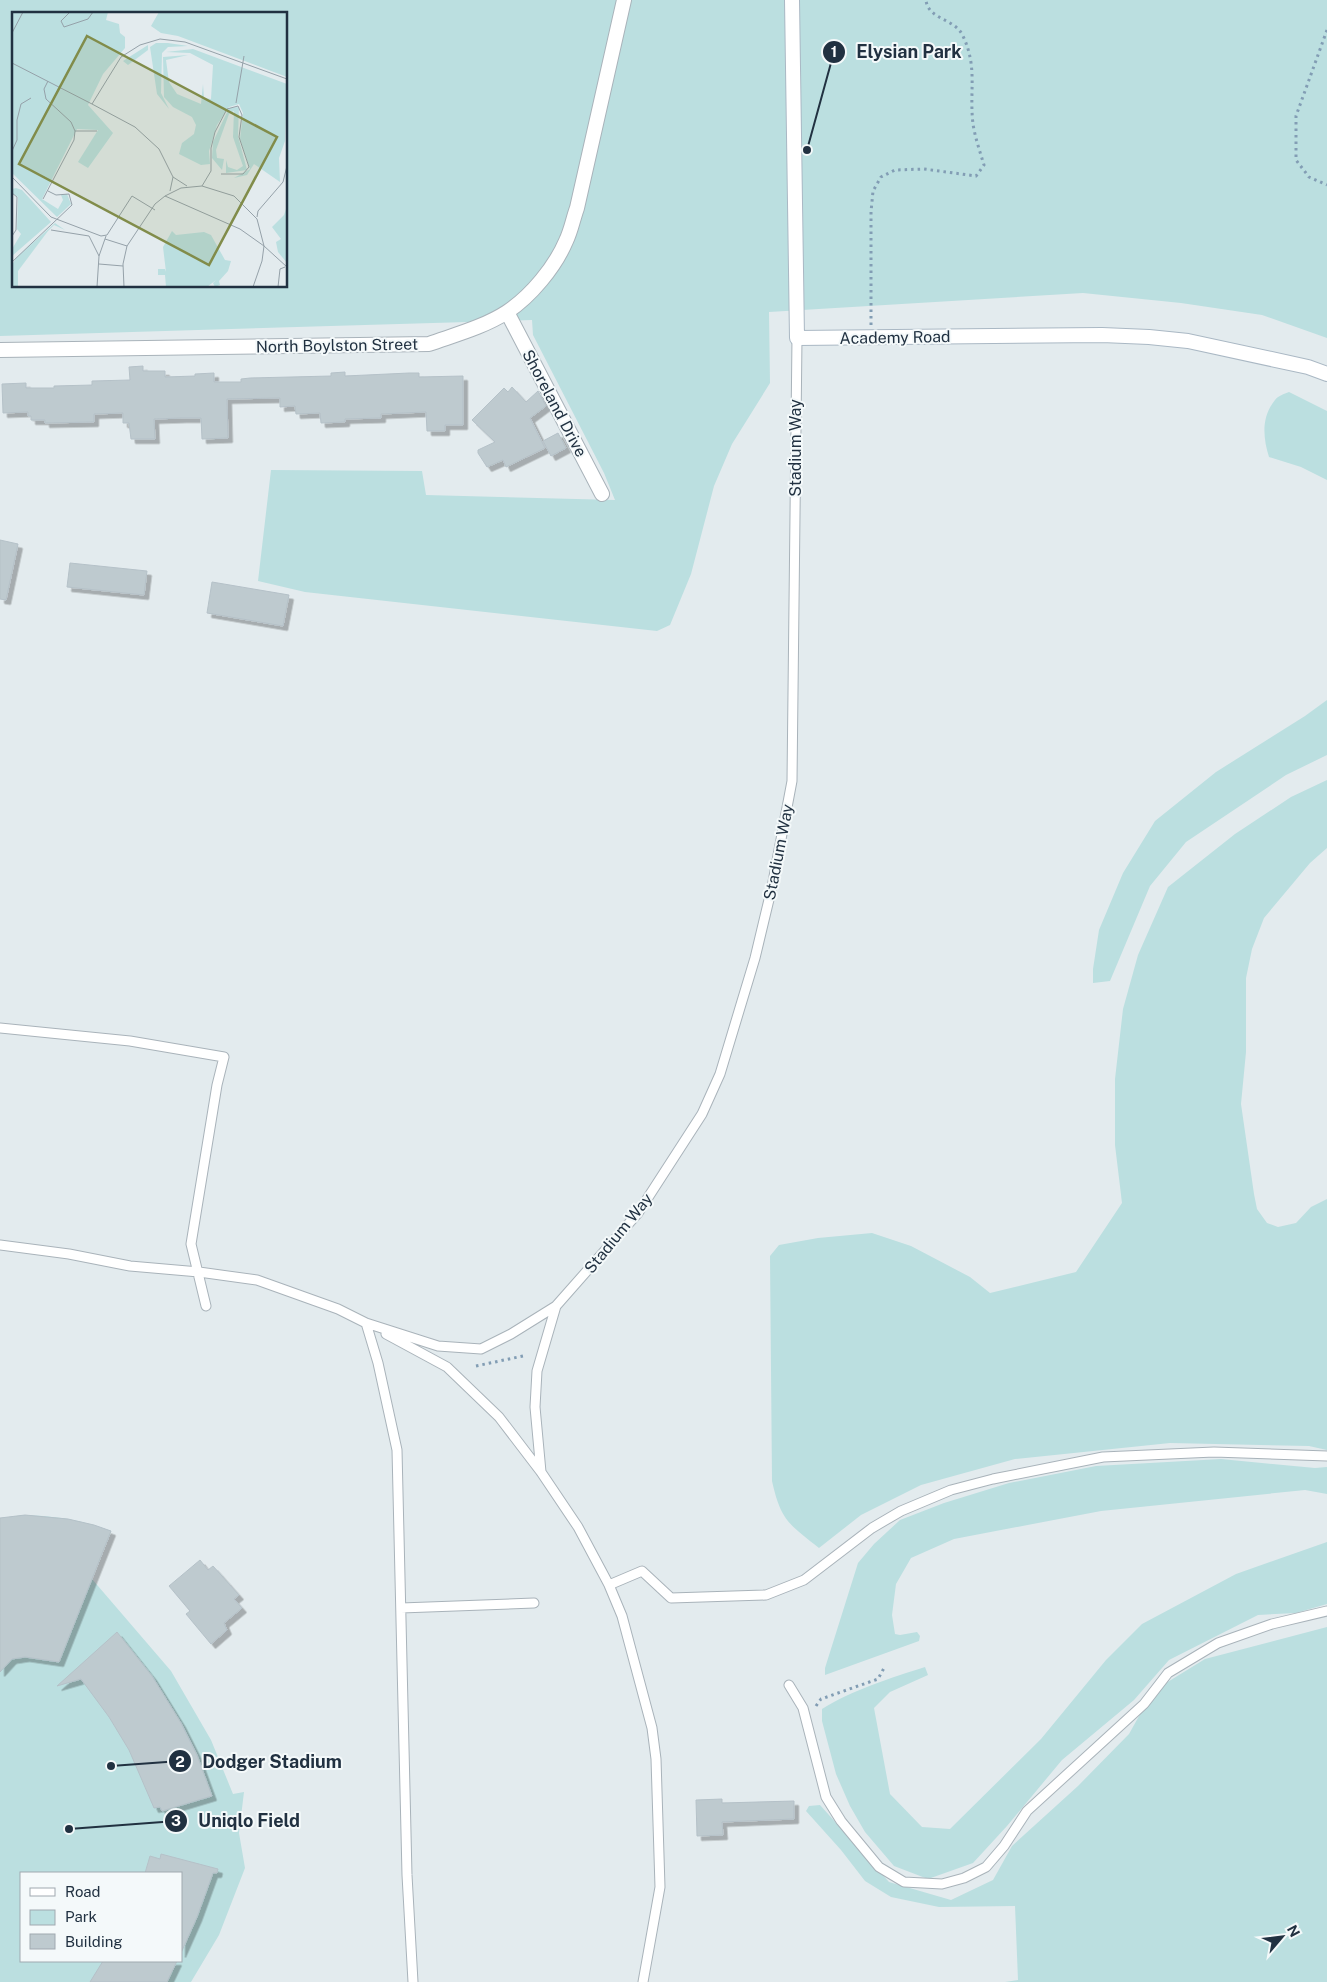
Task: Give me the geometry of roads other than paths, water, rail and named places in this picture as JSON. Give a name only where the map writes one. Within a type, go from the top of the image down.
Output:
[{"type":"street","name":"North Boylston Street","points":[[0,350],[428,344],[477,326],[507,312],[528,294],[550,269],[566,242],[577,208],[624,0]]},
{"type":"street","points":[[792,0],[797,338]]},
{"type":"street","name":"Shoreland Drive","points":[[507,312],[602,494]]},
{"type":"street","name":"Academy Road","points":[[797,338],[1102,335],[1149,337],[1188,341],[1234,350],[1308,367],[1327,374]]},
{"type":"lane","name":"Stadium Way","points":[[366,1323],[438,1346],[481,1349],[511,1334],[556,1306],[638,1213],[702,1114],[720,1074],[755,958],[772,887],[792,781],[797,338]]},
{"type":"lane","points":[[0,1028],[130,1041],[224,1057],[217,1085],[191,1244],[206,1306]]},
{"type":"lane","points":[[0,1245],[69,1254],[130,1266],[199,1272],[257,1280],[338,1309],[447,1367],[499,1417],[541,1472],[578,1526],[609,1585],[622,1616],[652,1728],[656,1759],[660,1887],[643,1982]]},
{"type":"lane","name":"Stadium Way","points":[[541,1472],[535,1407],[537,1372],[556,1306]]},
{"type":"lane","points":[[366,1323],[378,1363],[397,1450],[407,1875],[413,1982]]},
{"type":"lane","points":[[609,1585],[642,1571],[671,1598],[766,1595],[804,1580],[872,1528],[951,1490],[992,1479],[1103,1457],[1214,1452],[1327,1456]]},
{"type":"lane","points":[[401,1608],[534,1604]]},
{"type":"lane","points":[[789,1685],[803,1708],[826,1797],[841,1821],[879,1867],[904,1882],[942,1884],[964,1878],[986,1867],[1004,1846],[1027,1811],[1144,1704],[1168,1673],[1218,1643],[1272,1624],[1327,1611]]},
{"type":"place","name":"Elysian Park","points":[[807,150]]},
{"type":"place","name":"Dodger Stadium","points":[[111,1766]]},
{"type":"place","name":"Uniqlo Field","points":[[69,1829]]}]
